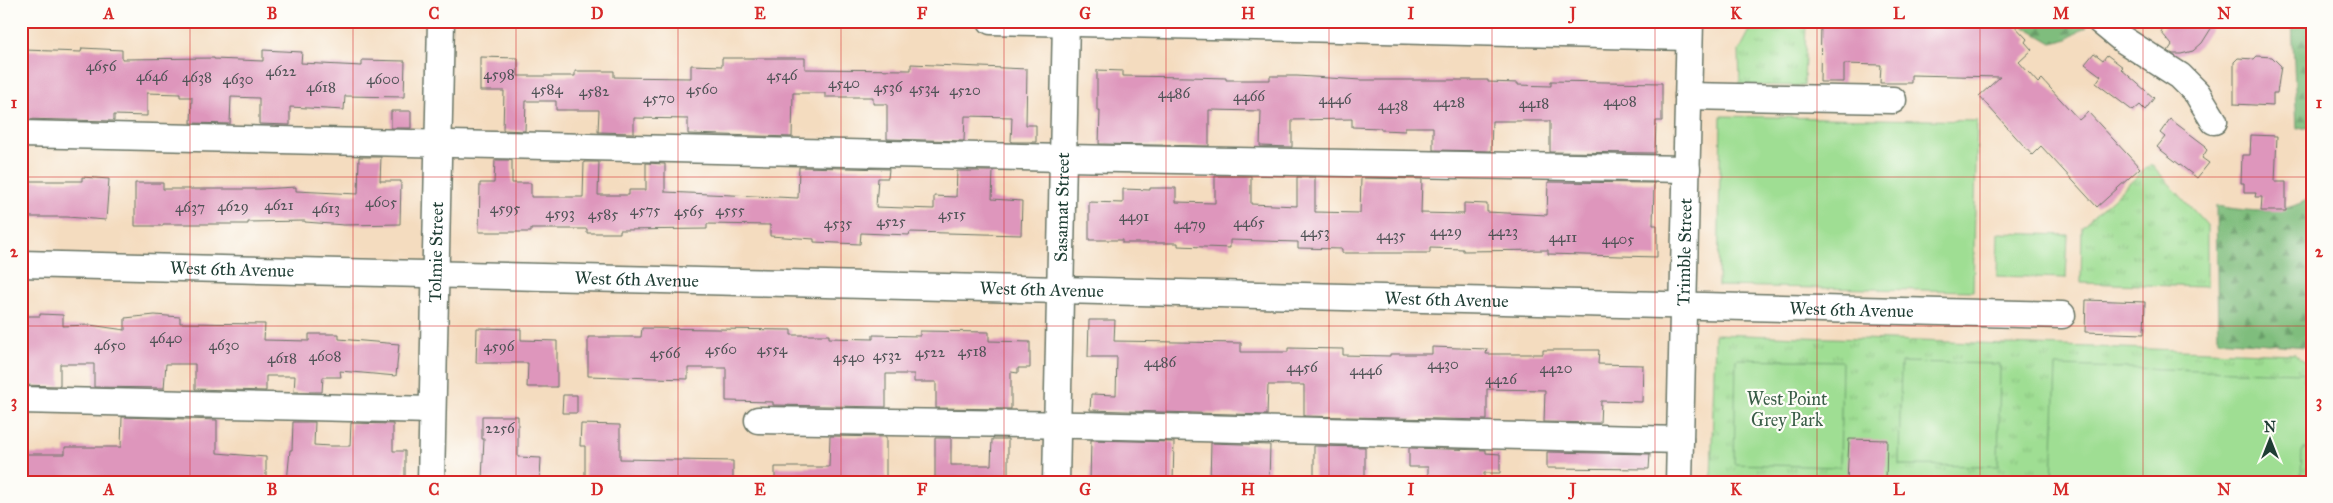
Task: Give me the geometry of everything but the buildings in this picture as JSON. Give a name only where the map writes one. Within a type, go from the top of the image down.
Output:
[{"type":"street","name":"Tolmie Street","points":[[430,482],[442,21]]},
{"type":"street","points":[[991,21],[1690,29]]},
{"type":"street","points":[[2100,21],[2122,39],[2180,76],[2197,93],[2214,121]]},
{"type":"street","name":"Sasamat Street","points":[[1056,482],[1066,22]]},
{"type":"street","name":"Trimble Street","points":[[1679,482],[1690,29]]},
{"type":"street","points":[[1688,96],[1893,100]]},
{"type":"street","points":[[21,134],[1064,158],[1687,169]]},
{"type":"street","name":"West 6th Avenue","points":[[21,264],[2062,315]]},
{"type":"street","points":[[21,400],[432,410]]},
{"type":"street","points":[[758,420],[1058,425],[1680,440]]},
{"type":"green space","points":[[1755,21],[1806,21],[1804,86],[1740,85],[1739,51]]},
{"type":"green space","points":[[2014,21],[2083,21],[2087,26],[2068,39],[2052,43]]},
{"type":"green space","points":[[2292,21],[2312,21],[2312,127],[2297,129]]},
{"type":"green space","points":[[1721,116],[1977,121],[1973,291],[1718,286]]},
{"type":"green space","points":[[2151,164],[2207,225],[2207,287],[2081,283],[2082,226]]},
{"type":"green space","points":[[2312,197],[2312,352],[2306,347],[2218,340],[2216,206],[2253,211],[2277,210],[2288,208]]},
{"type":"green space","points":[[1998,233],[2068,235],[2066,278],[1997,276]]},
{"type":"green space","name":"West Point Grey Park","points":[[1715,334],[2295,354],[2312,367],[2312,482],[1711,482]]},
{"type":"green space","points":[[1736,359],[1842,361],[1840,467],[1734,464]]},
{"type":"green space","points":[[1901,362],[2000,364],[1998,466],[1899,465]]},
{"type":"green space","points":[[2056,366],[2304,373],[2304,381],[2312,381],[2312,449],[2302,449],[2301,482],[2052,482]]}]
